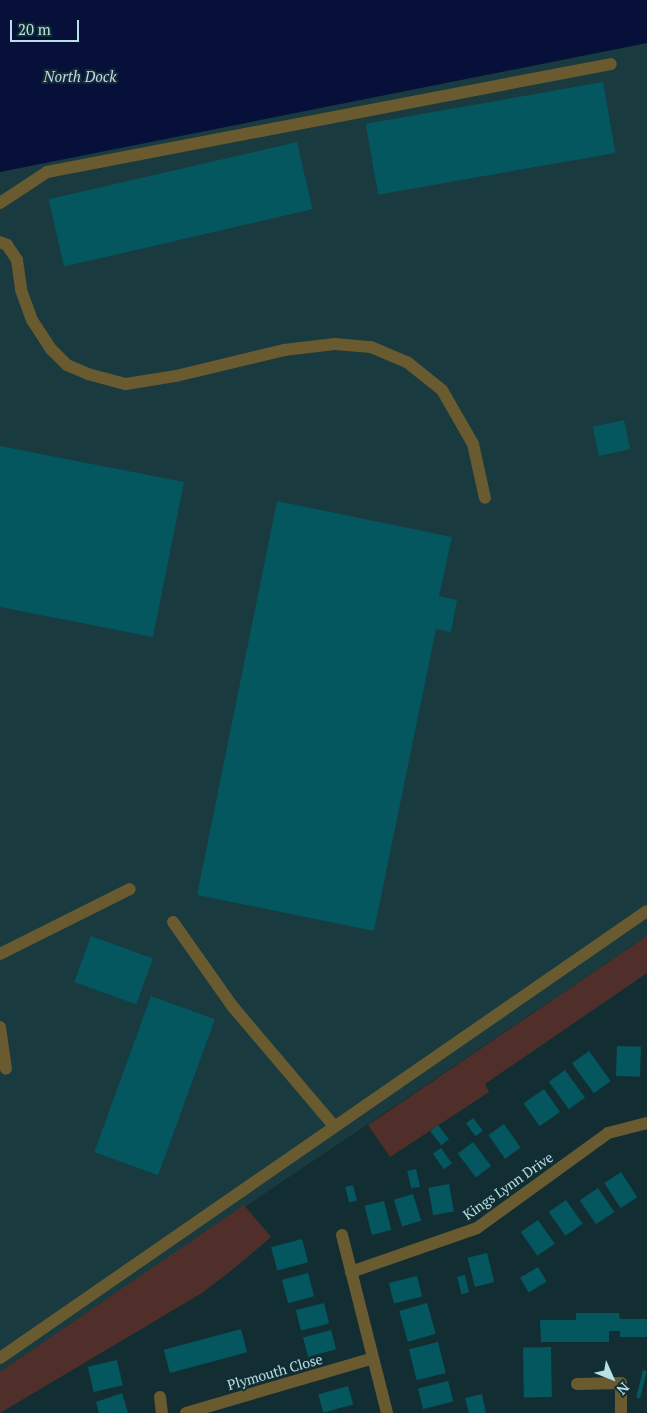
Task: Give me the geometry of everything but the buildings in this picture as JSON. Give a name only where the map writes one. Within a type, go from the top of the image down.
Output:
[{"type":"street","points":[[0,203],[46,172],[611,64]]},
{"type":"street","points":[[0,242],[7,245],[17,260],[21,290],[32,320],[50,349],[67,365],[88,374],[126,384],[176,376],[284,350],[335,344],[371,347],[407,362],[442,390],[473,444],[484,498]]},
{"type":"street","points":[[0,954],[130,889]]},
{"type":"street","points":[[0,1358],[333,1125],[647,911]]},
{"type":"street","points":[[173,922],[233,1007],[333,1125]]},
{"type":"street","points":[[0,1027],[6,1069]]},
{"type":"street","name":"Kings Lynn Drive","points":[[351,1272],[477,1228],[608,1133],[647,1123]]},
{"type":"street","points":[[342,1234],[371,1359],[387,1413]]},
{"type":"street","name":"Plymouth Close","points":[[186,1413],[371,1359]]},
{"type":"street","points":[[577,1384],[621,1384],[621,1413]]},
{"type":"street","points":[[160,1397],[162,1413]]},
{"type":"shaded area","points":[[0,0],[647,0],[647,936],[0,1372]]},
{"type":"shaded area","points":[[647,936],[647,973],[485,1084],[489,1092],[390,1157],[368,1125]]},
{"type":"shaded area","points":[[244,1205],[271,1237],[202,1293],[0,1413],[0,1372]]},
{"type":"water","name":"North Dock","points":[[0,0],[647,0],[647,43],[0,172]]}]
